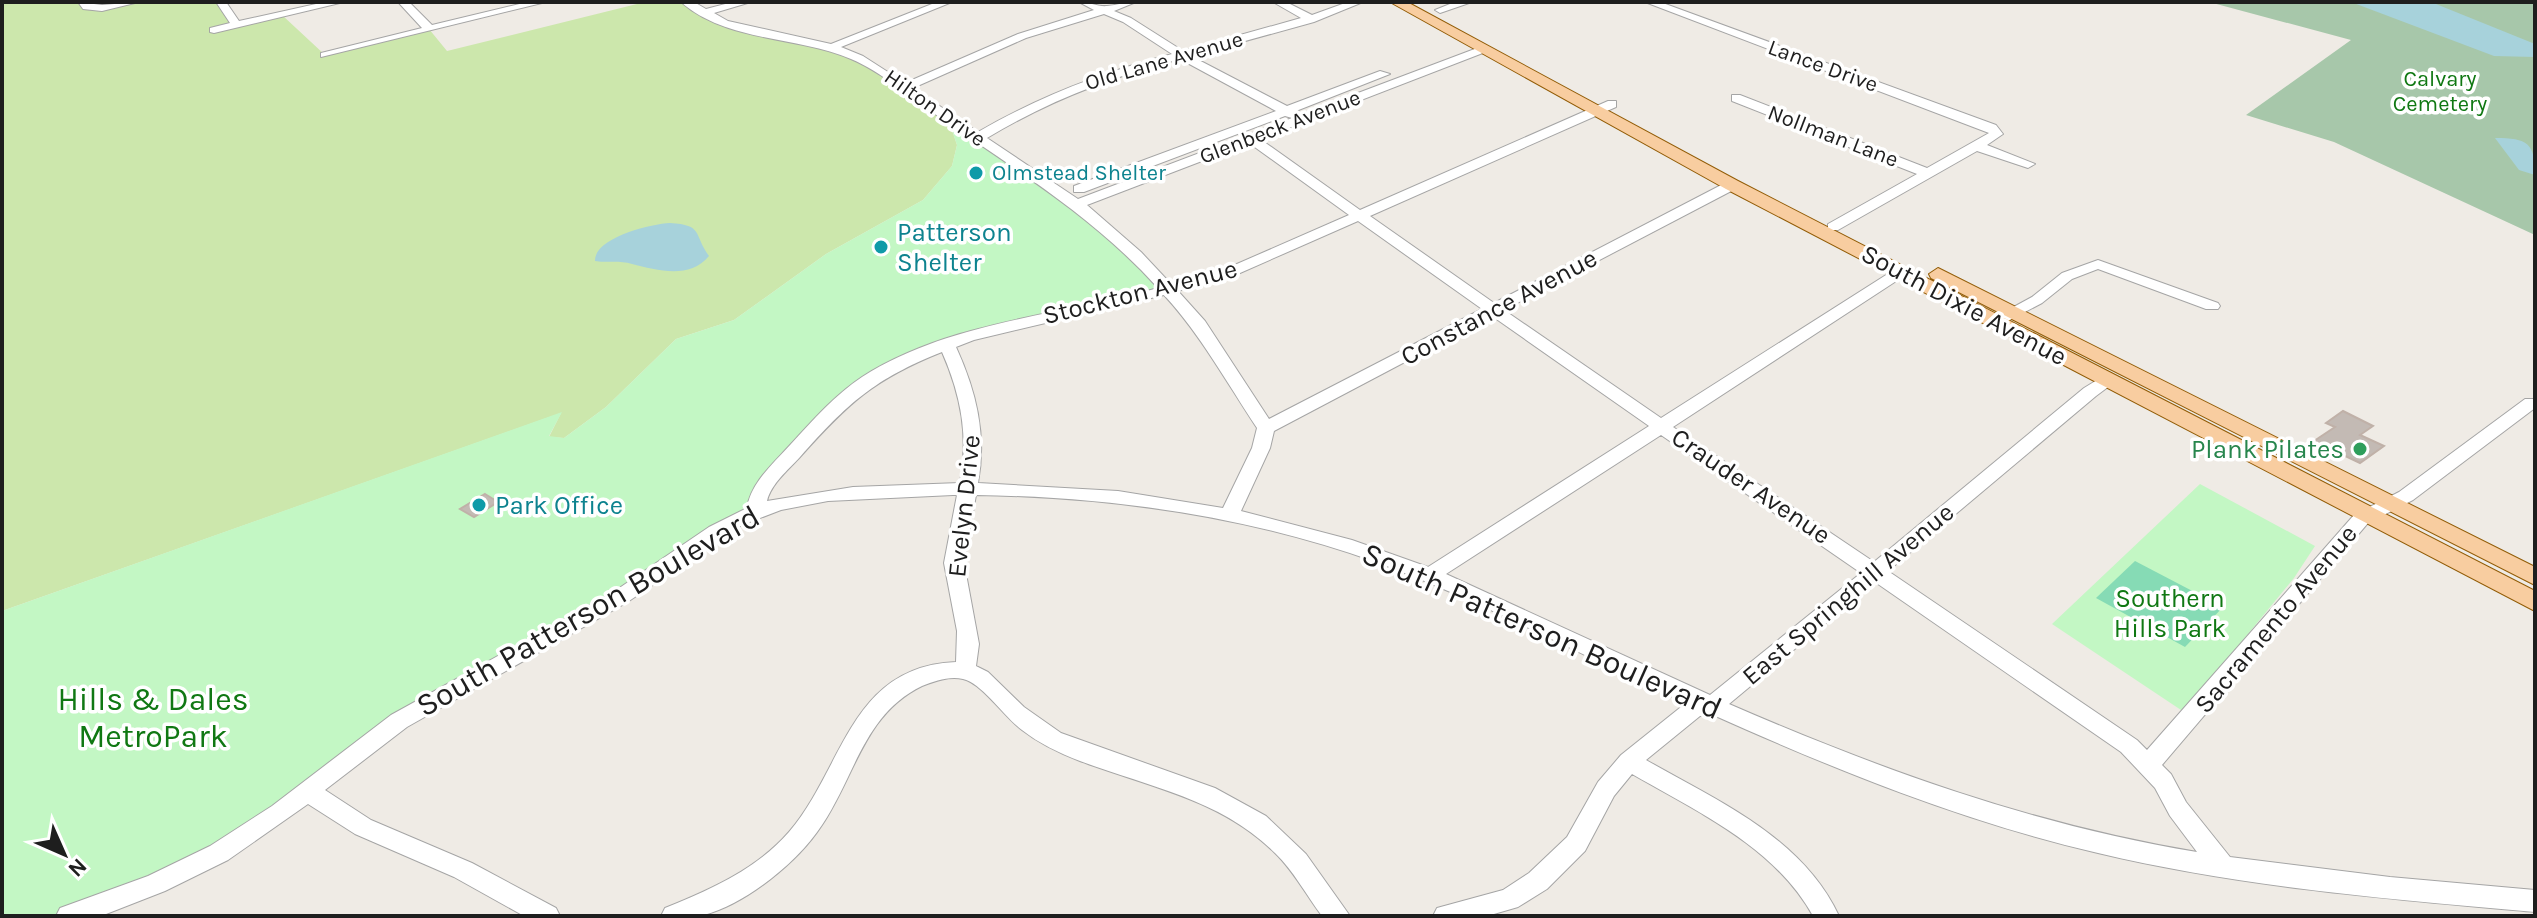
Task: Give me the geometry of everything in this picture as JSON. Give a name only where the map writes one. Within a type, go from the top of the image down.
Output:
[{"type":"main road","name":"South Dixie Avenue","points":[[1397,2],[1476,46],[1836,225],[2004,316],[2108,381],[2535,602]]},
{"type":"main road","name":"South Dixie Avenue","points":[[1424,2],[1732,185],[1910,275],[2004,316],[2391,503],[2535,577]]},
{"type":"main road","points":[[1756,197],[1836,225],[1889,257],[1910,275]]},
{"type":"street","points":[[88,5],[134,2]]},
{"type":"street","points":[[221,2],[236,24]]},
{"type":"street","points":[[214,30],[339,2]]},
{"type":"street","points":[[403,2],[429,29]]},
{"type":"street","points":[[325,55],[541,2]]},
{"type":"street","name":"Hilton Drive","points":[[686,2],[737,27],[832,47],[859,58],[1071,199],[1127,246],[1199,324],[1266,428]]},
{"type":"street","points":[[703,13],[746,2]]},
{"type":"street","points":[[832,47],[947,2]]},
{"type":"street","points":[[1084,2],[1141,28],[1180,55],[1301,119]]},
{"type":"street","points":[[906,87],[986,50],[1131,2]]},
{"type":"street","points":[[1278,2],[1311,19]]},
{"type":"street","name":"Old Lane Avenue","points":[[978,138],[1016,114],[1067,90],[1311,19],[1358,2]]},
{"type":"street","points":[[1440,10],[1467,2]]},
{"type":"street","name":"Lance Drive","points":[[1650,2],[1995,131],[1996,137],[1979,147]]},
{"type":"street","name":"Glenbeck Avenue","points":[[1071,199],[1286,111],[1476,46]]},
{"type":"street","name":"Glenbeck Avenue","points":[[1071,199],[1301,119],[1476,46]]},
{"type":"street","name":"Nollman Lane","points":[[1736,98],[1929,174]]},
{"type":"street","name":"Stockton Avenue","points":[[756,511],[758,497],[767,482],[835,407],[885,372],[947,344],[1024,322],[1167,290],[1235,270],[1604,108]]},
{"type":"street","name":"Crauder Avenue","points":[[1250,138],[2017,667],[2149,764],[2178,809],[2222,865]]},
{"type":"street","points":[[1836,225],[1979,147],[2028,164]]},
{"type":"street","name":"Constance Avenue","points":[[1266,428],[1732,185]]},
{"type":"street","points":[[2004,316],[2037,300],[2067,276],[2098,264],[2212,306]]},
{"type":"street","points":[[1429,576],[1661,424],[1910,275]]},
{"type":"street","name":"Evelyn Drive","points":[[947,344],[967,392],[972,413],[974,450],[957,532],[954,565],[956,590],[968,632],[970,656],[964,670]]},
{"type":"street","name":"East Springhill Avenue","points":[[1446,916],[1509,899],[1538,881],[1576,844],[1606,789],[1629,761],[1694,709],[1711,706],[2090,392],[2108,381]]},
{"type":"street","name":"Sacramento Avenue","points":[[2149,764],[2361,519],[2391,503],[2531,403]]},
{"type":"street","points":[[1229,516],[1261,448],[1266,428]]},
{"type":"street","name":"South Patterson Boulevard","points":[[69,916],[159,884],[242,840],[411,713],[576,624],[636,588],[712,534],[756,511],[784,503],[846,494],[968,489],[1108,496],[1229,516],[1348,546],[1429,576],[1711,706],[1895,781],[2041,829],[2222,865],[2535,901]]},
{"type":"street","points":[[674,916],[716,909],[797,839],[827,796],[857,731],[881,700],[910,681],[933,673],[964,670],[980,677],[1047,738],[1209,794],[1257,824],[1282,844],[1304,869],[1337,916]]},
{"type":"street","points":[[1629,761],[1778,853],[1807,884],[1826,916]]},
{"type":"street","points":[[307,791],[363,827],[463,870],[547,916]]},
{"type":"green space","points":[[2,2],[83,2],[87,7],[106,8],[134,2],[221,2],[236,24],[282,15],[325,55],[429,29],[447,51],[645,2],[686,2],[715,20],[845,52],[947,115],[957,145],[952,166],[923,200],[826,254],[734,320],[676,339],[606,407],[564,438],[549,437],[561,413],[2,611]]},
{"type":"green space","name":"Calvary Cemetery","points":[[2209,2],[2535,2],[2535,235],[2334,142],[2246,115],[2351,40]]},
{"type":"green space","name":"Hills & Dales MetroPark","points":[[947,115],[1077,204],[1167,290],[1024,322],[885,372],[802,442],[756,511],[430,702],[273,818],[69,916],[2,916],[2,611],[562,412],[549,436],[564,438],[606,407],[676,339],[734,320],[826,254],[923,200],[952,166],[957,145]]},
{"type":"green space","name":"Southern Hills Park","points":[[2200,484],[2315,546],[2294,578],[2184,712],[2052,624]]},
{"type":"green space","points":[[2135,561],[2223,607],[2185,647],[2096,598]]},
{"type":"water","points":[[2351,2],[2431,2],[2535,44],[2535,57],[2494,56]]},
{"type":"water","points":[[2495,138],[2515,139],[2527,144],[2533,156],[2535,175],[2519,170]]},
{"type":"water","points":[[670,223],[693,229],[709,256],[682,271],[595,261],[597,253],[613,239],[637,229]]},
{"type":"building","points":[[2343,411],[2373,426],[2360,435],[2384,446],[2360,463],[2314,441],[2335,427],[2326,423]]},
{"type":"building","name":"Park Office","points":[[485,494],[498,502],[474,517],[460,509]]},
{"type":"place","name":"Olmstead Shelter","points":[[976,173]]},
{"type":"place","name":"Patterson Shelter","points":[[881,247]]},
{"type":"place","name":"Plank Pilates","points":[[2360,449]]},
{"type":"place","name":"Park Office","points":[[479,505]]}]
